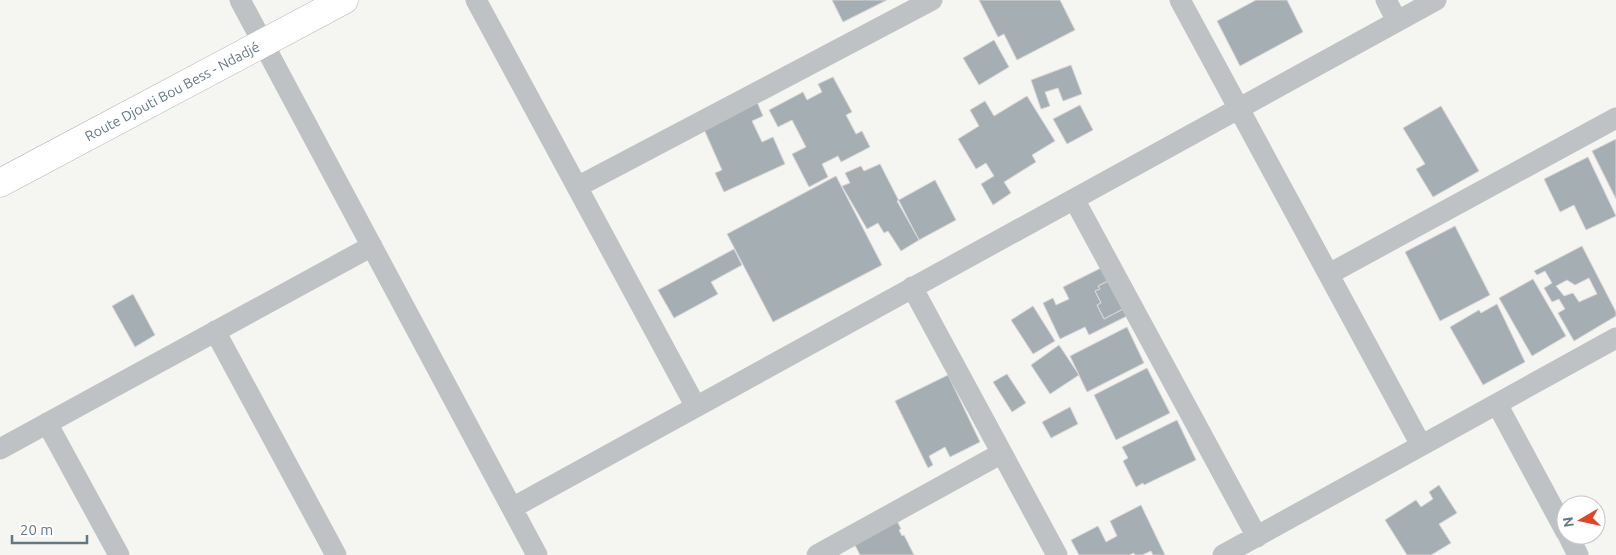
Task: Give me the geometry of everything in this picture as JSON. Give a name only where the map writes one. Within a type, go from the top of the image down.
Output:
[{"type":"main road","name":"Route Djouti Bou Bess - Ndadjé","points":[[0,183],[344,0]]},
{"type":"street","points":[[240,0],[537,555]]},
{"type":"street","points":[[476,0],[696,407]]},
{"type":"street","points":[[577,187],[932,0]]},
{"type":"street","points":[[1180,0],[1421,445]]},
{"type":"street","points":[[1386,0],[1397,21]]},
{"type":"street","points":[[512,508],[1436,0]]},
{"type":"street","points":[[1329,274],[1616,118]]},
{"type":"street","points":[[1074,199],[1257,536]]},
{"type":"street","points":[[0,449],[372,246]]},
{"type":"street","points":[[912,287],[1057,555]]},
{"type":"street","points":[[215,332],[336,555]]},
{"type":"street","points":[[1223,555],[1616,338]]},
{"type":"street","points":[[1497,404],[1556,514]]},
{"type":"street","points":[[48,423],[119,555]]},
{"type":"street","points":[[817,555],[1002,453]]},
{"type":"building","points":[[832,0],[887,0],[843,22]]},
{"type":"building","points":[[979,0],[1060,0],[1075,30],[1017,60],[1004,34],[998,37]]},
{"type":"building","points":[[1256,0],[1287,0],[1303,32],[1240,66],[1217,21]]},
{"type":"building","points":[[994,40],[1009,67],[979,85],[963,58]]},
{"type":"building","points":[[1071,65],[1082,94],[1063,101],[1058,88],[1045,92],[1050,106],[1041,109],[1031,80]]},
{"type":"building","points":[[833,77],[852,112],[846,115],[856,134],[862,131],[870,147],[841,162],[838,156],[822,164],[828,177],[809,187],[792,154],[806,147],[792,120],[778,127],[769,110],[803,92],[807,100],[822,92],[818,84]]},
{"type":"building","points":[[1027,96],[1055,141],[1032,155],[1036,162],[1004,182],[1011,193],[993,205],[981,184],[994,176],[986,163],[976,169],[958,139],[979,126],[970,110],[985,101],[994,116]]},
{"type":"building","points":[[757,102],[763,116],[752,121],[762,142],[773,137],[785,164],[724,192],[715,173],[722,170],[703,127]]},
{"type":"building","points":[[1080,105],[1093,130],[1067,144],[1053,119]]},
{"type":"building","points":[[1441,106],[1479,171],[1433,197],[1416,169],[1425,164],[1403,128]]},
{"type":"building","points":[[1616,139],[1616,199],[1592,151]]},
{"type":"building","points":[[1588,157],[1616,216],[1586,230],[1574,205],[1560,212],[1544,179]]},
{"type":"building","points":[[880,164],[919,240],[901,251],[888,231],[884,233],[878,223],[867,229],[842,186],[850,183],[845,173],[861,166],[864,171]]},
{"type":"building","points":[[836,176],[882,265],[773,322],[727,234]]},
{"type":"building","points":[[935,180],[956,220],[919,240],[897,201]]},
{"type":"building","points":[[1455,226],[1490,295],[1440,321],[1405,252]]},
{"type":"building","points":[[1582,246],[1616,312],[1616,316],[1574,341],[1558,313],[1565,309],[1559,299],[1552,302],[1544,288],[1552,283],[1545,271],[1537,275],[1534,271]],"holes":[[[1589,278],[1597,294],[1579,302],[1573,293],[1564,296],[1556,286],[1567,280],[1575,285]]]},
{"type":"building","points":[[734,249],[742,265],[711,282],[718,294],[674,318],[658,290]]},
{"type":"building","points":[[1105,266],[1129,315],[1089,335],[1085,327],[1060,339],[1043,303],[1053,298],[1056,305],[1069,299],[1063,287]],"holes":[[[1108,281],[1123,309],[1104,319],[1097,305],[1101,303],[1095,291],[1100,289],[1098,286]]]},
{"type":"building","points":[[1533,279],[1566,336],[1532,356],[1499,298]]},
{"type":"building","points":[[1108,281],[1123,309],[1104,319],[1097,305],[1101,303],[1095,291],[1100,289],[1098,286]]},
{"type":"building","points":[[133,294],[155,335],[135,347],[112,306]]},
{"type":"building","points":[[1497,304],[1525,362],[1483,385],[1450,327],[1479,310],[1481,313]]},
{"type":"building","points":[[1033,306],[1055,341],[1033,354],[1011,320]]},
{"type":"building","points":[[1127,327],[1144,363],[1087,392],[1070,356]]},
{"type":"building","points":[[1059,345],[1079,375],[1050,394],[1031,365]]},
{"type":"building","points":[[1147,368],[1170,413],[1116,440],[1094,395]]},
{"type":"building","points":[[1007,374],[1026,403],[1012,412],[993,382]]},
{"type":"building","points":[[948,375],[980,442],[950,457],[945,447],[929,456],[933,465],[928,468],[895,401]]},
{"type":"building","points":[[1070,407],[1078,424],[1051,438],[1042,422]]},
{"type":"building","points":[[1177,420],[1196,460],[1136,487],[1123,461],[1128,458],[1122,447]]},
{"type":"building","points":[[1439,485],[1457,513],[1439,524],[1451,543],[1431,555],[1407,555],[1385,520],[1416,500],[1421,507],[1433,499],[1429,492]]},
{"type":"building","points":[[1141,505],[1165,555],[1153,555],[1151,551],[1142,555],[1135,555],[1134,553],[1129,555],[1079,555],[1071,540],[1098,526],[1106,542],[1117,536],[1110,521]]},
{"type":"building","points":[[897,521],[902,536],[904,535],[914,555],[860,555],[854,543]]}]
